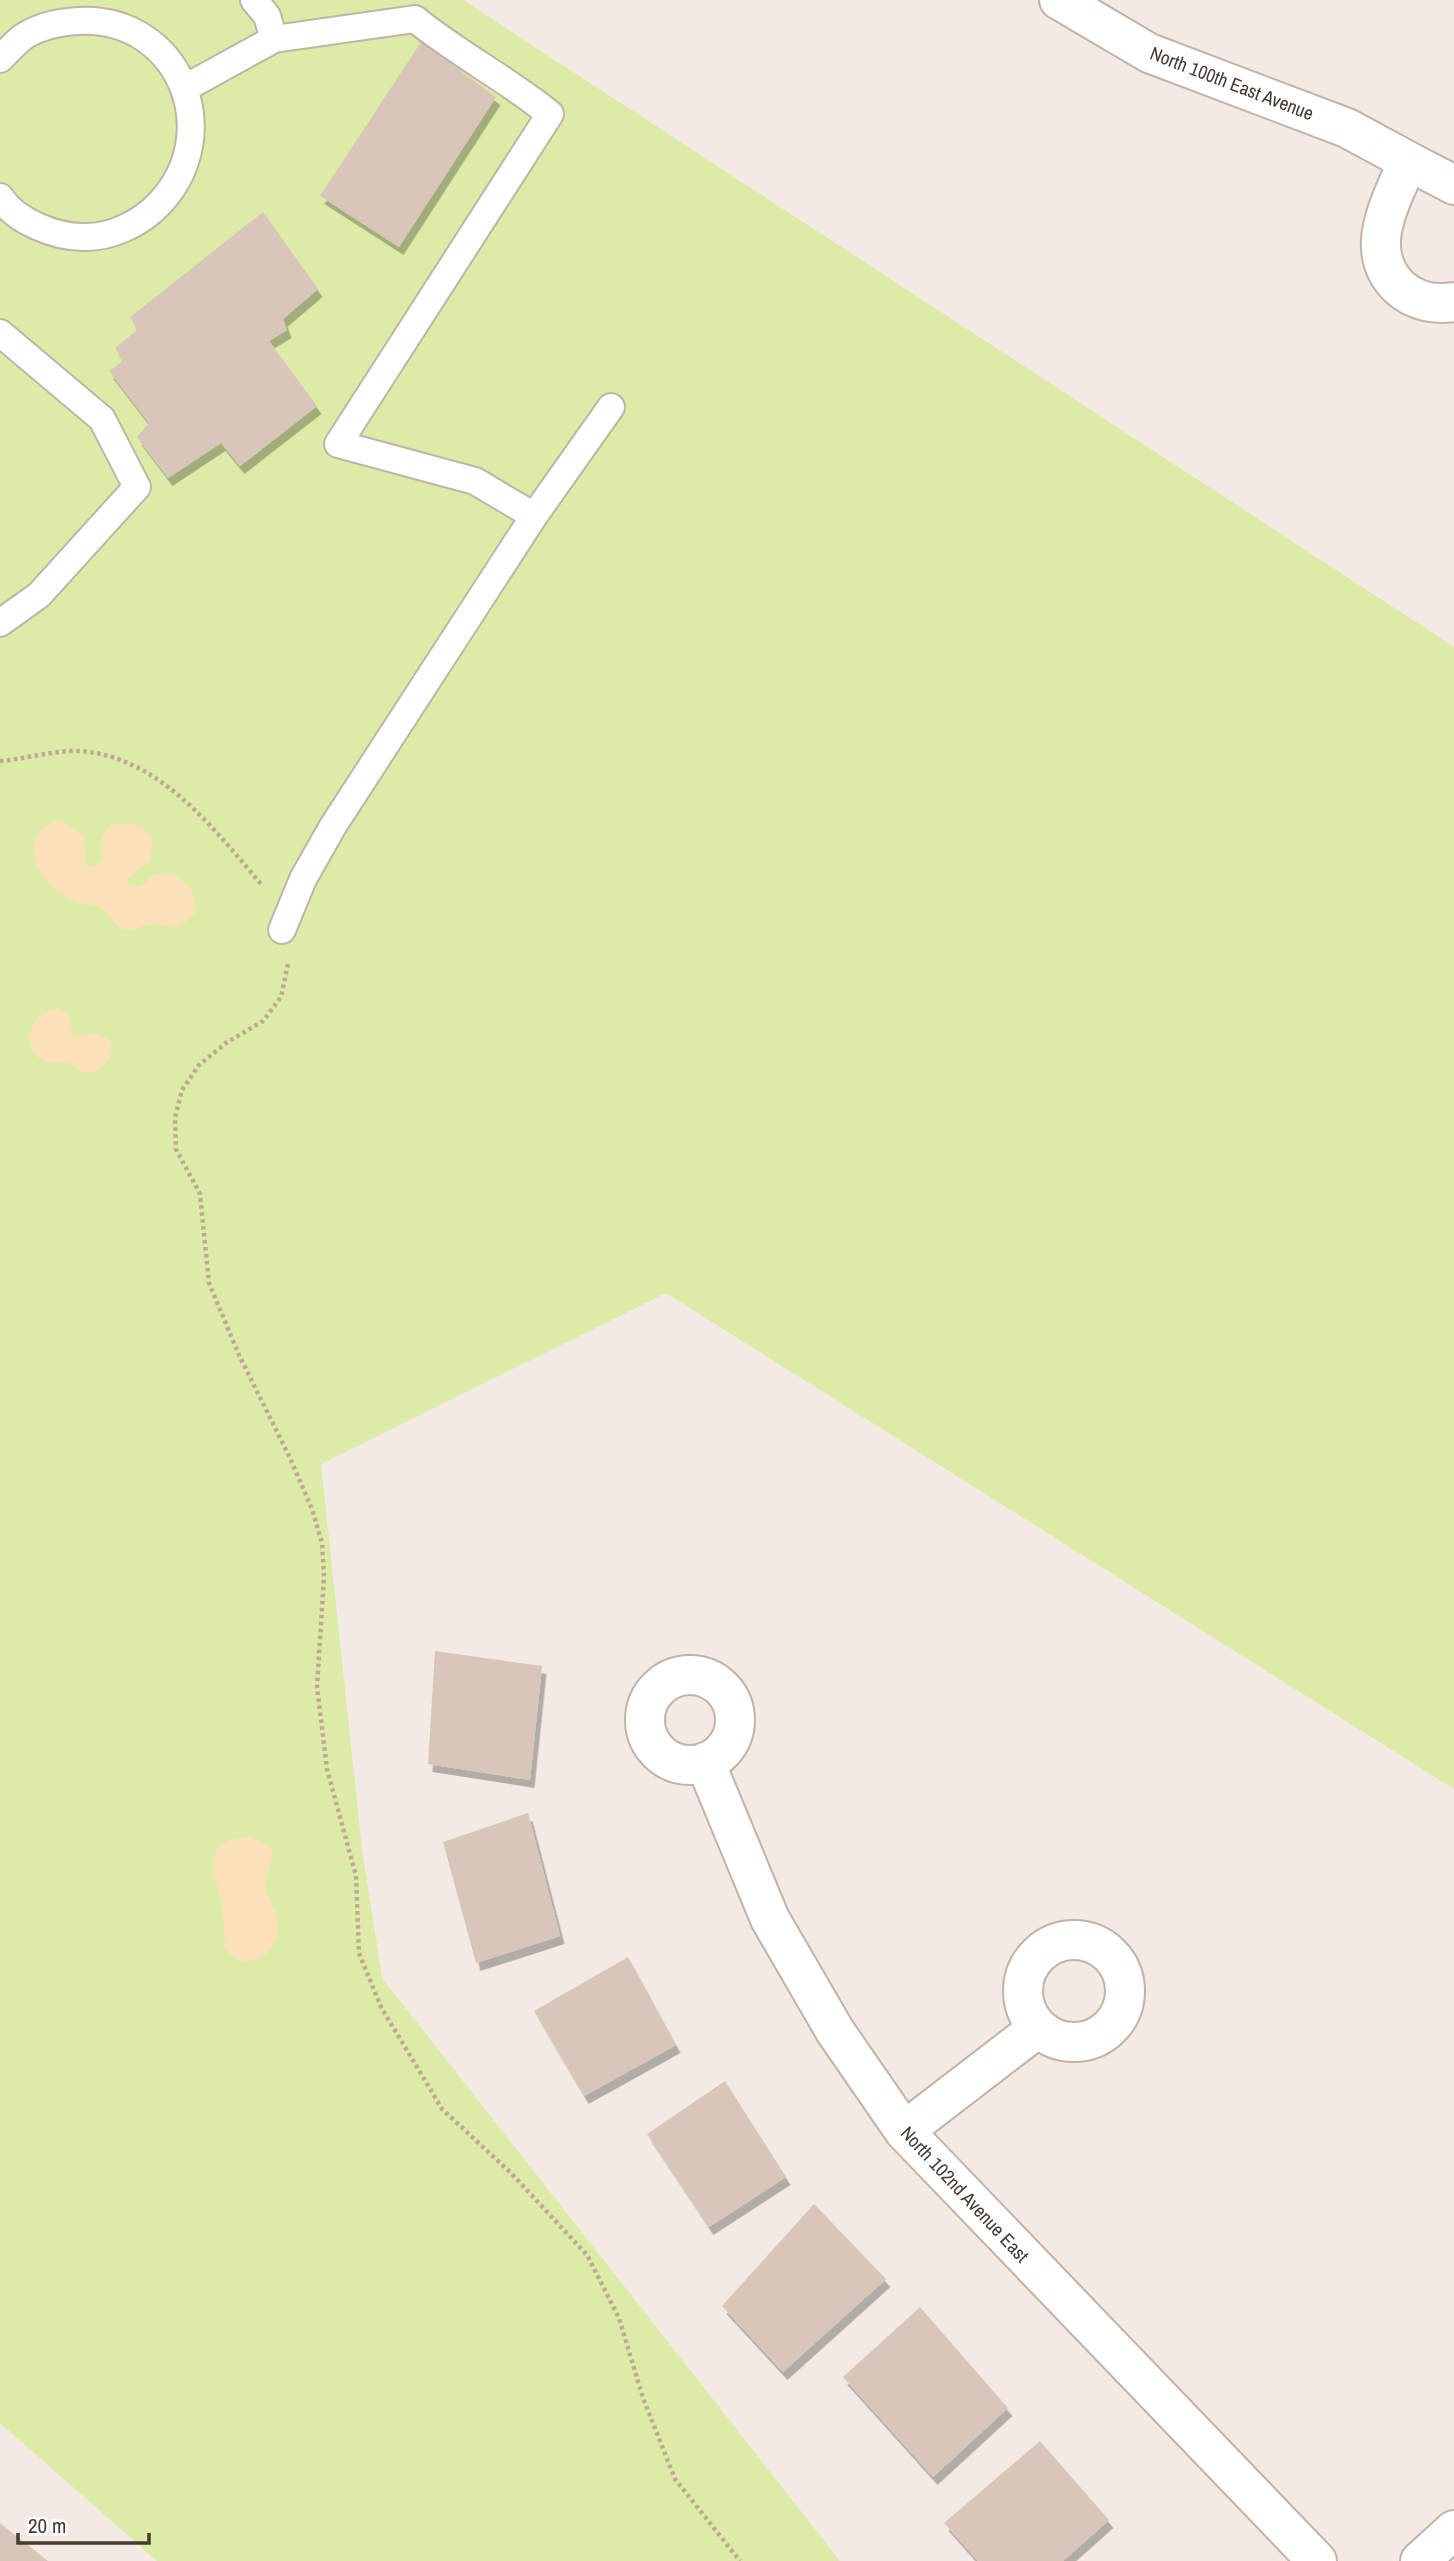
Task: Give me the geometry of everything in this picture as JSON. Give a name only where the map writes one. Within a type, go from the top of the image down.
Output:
[{"type":"street","name":"North 100th East Avenue","points":[[1059,0],[1149,52],[1347,128],[1454,184]]},
{"type":"street","points":[[1408,161],[1382,225],[1379,244],[1383,263],[1392,280],[1405,293],[1422,301],[1454,302]]},
{"type":"street","name":"North 102nd Avenue East","points":[[705,1762],[770,1919],[835,2031],[904,2132],[1317,2561]]},
{"type":"street","points":[[904,2132],[1038,2028]]},
{"type":"street","points":[[1420,2561],[1454,2530]]},
{"type":"lane","points":[[254,0],[267,16],[274,39]]},
{"type":"lane","points":[[185,88],[274,39],[415,19],[454,50],[517,87],[550,114],[338,444],[475,481],[534,516]]},
{"type":"lane","points":[[0,59],[23,37],[59,22],[98,20],[134,32],[165,55],[185,88],[192,122],[188,157],[173,189],[149,215],[118,232],[84,237],[49,232],[2,207]]},
{"type":"lane","points":[[0,334],[102,419],[136,488],[39,595],[0,623]]},
{"type":"lane","points":[[282,930],[303,878],[333,825],[534,516],[611,407]]},
{"type":"path","points":[[0,761],[80,751],[121,761],[158,778],[217,832],[268,893],[282,930],[289,969],[281,996],[263,1021],[199,1065],[182,1090],[175,1118],[176,1149],[200,1194],[209,1283],[239,1355],[312,1509],[321,1543],[324,1577],[317,1687],[327,1769],[356,1876],[359,1953],[367,1979],[381,2007],[442,2109],[511,2173],[587,2255],[620,2318],[643,2398],[675,2479],[740,2561]]},
{"type":"green space","points":[[0,0],[463,0],[1454,647],[1454,1789],[666,1293],[321,1464],[362,1849],[382,1978],[840,2561],[157,2561],[0,2423]]},
{"type":"sand","points":[[61,820],[84,836],[85,864],[91,868],[97,866],[102,859],[103,836],[111,825],[124,823],[145,830],[153,840],[150,861],[128,878],[127,884],[139,887],[154,875],[173,873],[192,889],[195,912],[180,925],[154,924],[126,930],[119,927],[100,907],[74,901],[58,891],[44,878],[34,853],[36,838],[41,830]]},
{"type":"sand","points":[[58,1009],[68,1014],[74,1038],[89,1034],[98,1035],[111,1043],[109,1059],[103,1067],[87,1073],[69,1063],[47,1062],[38,1058],[30,1043],[33,1025],[39,1017]]},
{"type":"sand","points":[[249,1836],[272,1848],[265,1886],[274,1909],[277,1935],[270,1950],[263,1956],[246,1961],[225,1949],[222,1904],[213,1863],[219,1845]]},
{"type":"building","points":[[421,42],[496,97],[399,247],[320,196]]},
{"type":"building","points":[[263,212],[318,289],[283,319],[287,330],[269,341],[317,406],[240,466],[221,443],[168,478],[137,437],[149,423],[109,371],[123,361],[115,348],[137,330],[130,317]]},
{"type":"building","points":[[435,1651],[542,1666],[530,1780],[428,1764]]},
{"type":"building","points":[[528,1813],[560,1936],[476,1963],[443,1842]]},
{"type":"building","points":[[628,1957],[676,2045],[584,2096],[534,2011]]},
{"type":"building","points":[[725,2081],[786,2177],[709,2227],[647,2134]]},
{"type":"building","points":[[814,2204],[886,2279],[783,2372],[722,2306]]},
{"type":"building","points":[[920,2307],[1008,2408],[933,2477],[843,2377]]},
{"type":"building","points":[[1040,2441],[1109,2520],[1063,2561],[978,2561],[944,2523]]},
{"type":"building","points":[[0,2523],[48,2561],[0,2561]]}]
